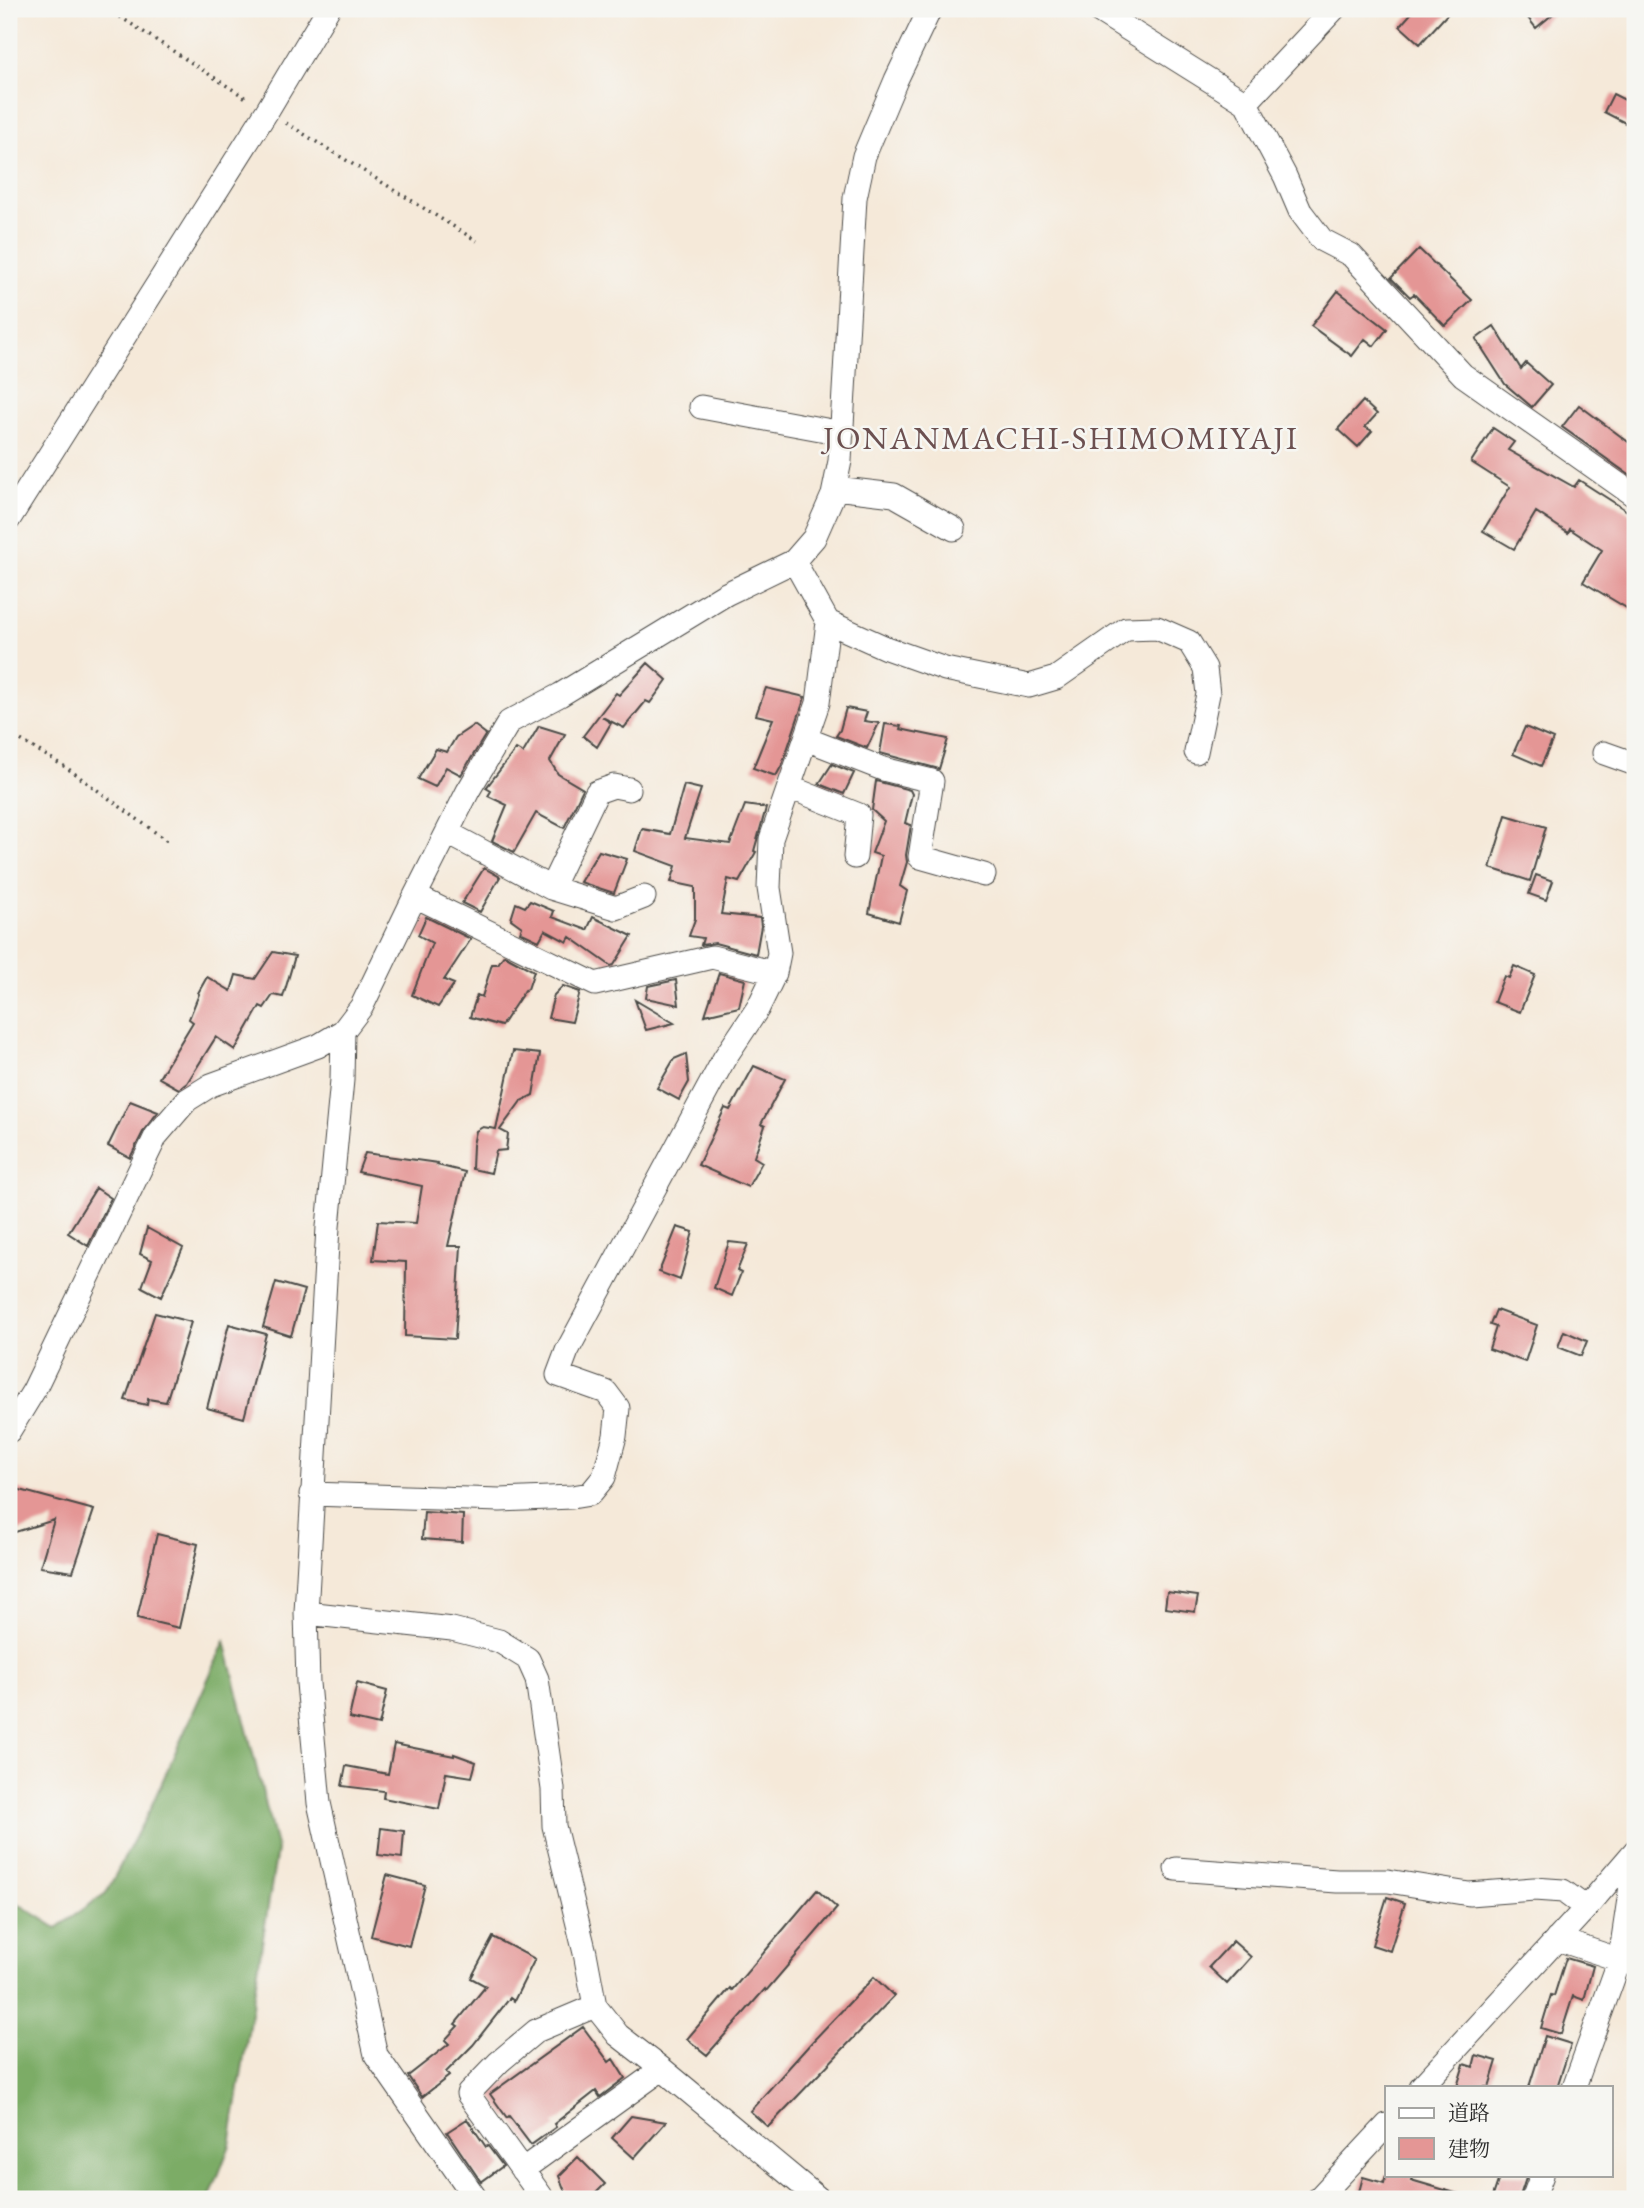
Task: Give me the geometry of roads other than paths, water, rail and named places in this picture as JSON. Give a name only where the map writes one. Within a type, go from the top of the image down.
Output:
[{"type":"street","points":[[9,519],[267,111],[328,9]]},
{"type":"street","points":[[9,1431],[34,1390],[156,1136],[187,1100],[211,1085],[318,1046],[343,1031],[362,1006],[468,791],[509,722],[560,695],[726,594],[794,561],[814,538],[835,488],[840,461],[855,198],[864,156],[930,9]]},
{"type":"street","points":[[1096,9],[1246,103],[1285,176],[1300,211],[1322,240],[1351,255],[1463,375],[1635,496]]},
{"type":"street","points":[[1246,103],[1334,9]]},
{"type":"street","points":[[701,407],[842,433]]},
{"type":"street","points":[[835,488],[894,495],[954,528]]},
{"type":"street","points":[[312,1494],[500,1500],[572,1497],[590,1494],[604,1477],[615,1436],[618,1408],[606,1392],[558,1375],[567,1351],[724,1059],[758,1009],[775,973],[779,953],[769,888],[771,839],[818,703],[828,622],[794,561]]},
{"type":"street","points":[[828,622],[886,648],[945,669],[1028,686],[1056,678],[1126,629],[1157,628],[1189,642],[1205,668],[1208,694],[1196,752]]},
{"type":"street","points":[[806,739],[883,769],[932,781],[920,857],[984,875]]},
{"type":"street","points":[[1604,752],[1635,764]]},
{"type":"street","points":[[551,888],[597,792],[614,786],[629,789]]},
{"type":"street","points":[[789,787],[859,815],[855,857]]},
{"type":"street","points":[[448,833],[551,888],[616,908],[644,898]]},
{"type":"street","points":[[415,896],[595,984],[712,957],[775,973]]},
{"type":"street","points":[[343,1031],[342,1080],[328,1227],[306,1613],[308,1683],[319,1803],[376,2054],[476,2199]]},
{"type":"street","points":[[306,1613],[452,1629],[499,1641],[528,1659],[537,1679],[553,1789],[554,1826],[586,1954],[595,2006],[618,2035],[818,2199]]},
{"type":"street","points":[[1422,2086],[1635,1851]]},
{"type":"street","points":[[1574,2086],[1627,1962],[1635,1859]]},
{"type":"street","points":[[1176,1869],[1337,1881],[1388,1881],[1469,1894],[1534,1889],[1563,1891],[1586,1908]]},
{"type":"street","points":[[1557,1939],[1627,1962]]},
{"type":"street","points":[[541,2196],[468,2094],[499,2062],[536,2031],[595,2006]]},
{"type":"street","points":[[522,2170],[662,2069]]},
{"type":"street","points":[[1318,2199],[1385,2127]]},
{"type":"street","points":[[1533,2199],[1542,2176]]},
{"type":"district","name":"JONANMACHI-SHIMOMIYAJI","points":[[1061,438]]}]
